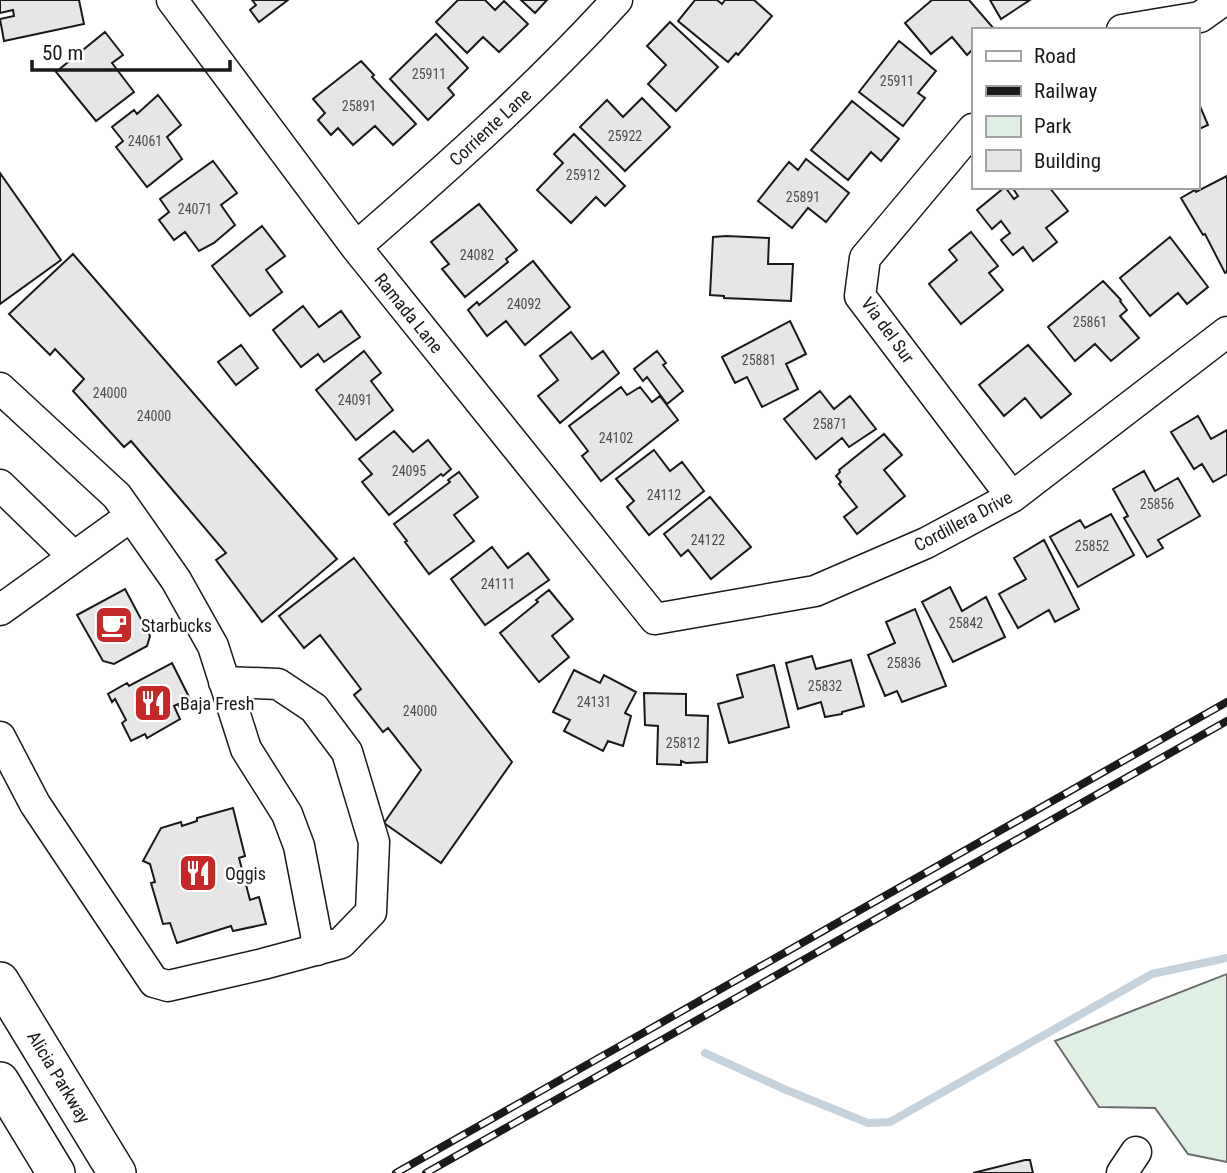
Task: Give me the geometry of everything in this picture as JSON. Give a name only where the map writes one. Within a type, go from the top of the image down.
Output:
[{"type":"main road","name":"Alicia Parkway","points":[[0,981],[117,1173]]},
{"type":"main road","points":[[0,1081],[56,1173]]},
{"type":"street","name":"Ramada Lane","points":[[172,0],[356,247],[655,620]]},
{"type":"street","name":"Corriente Lane","points":[[356,247],[495,125],[565,58],[617,0]]},
{"type":"street","points":[[1134,28],[1200,17],[1224,0]]},
{"type":"street","name":"Via del Sur","points":[[972,131],[865,258],[860,296],[1012,497]]},
{"type":"street","name":"Cordillera Drive","points":[[655,620],[815,591],[926,543],[1012,497],[1227,332]]},
{"type":"street","points":[[0,388],[117,496],[176,580],[213,646],[246,749],[287,814],[299,846],[317,950]]},
{"type":"street","points":[[0,485],[74,557]]},
{"type":"street","points":[[0,610],[131,516]]},
{"type":"street","points":[[0,737],[35,804],[154,982],[168,986],[341,943],[371,912],[374,842],[347,752],[314,708],[278,684],[223,682]]},
{"type":"green space","points":[[1227,974],[1227,1162],[1188,1154],[1155,1108],[1099,1107],[1055,1041]]},
{"type":"building","points":[[0,0],[79,0],[84,24],[4,41],[0,19],[14,16],[13,10],[0,13]]},
{"type":"building","points":[[252,0],[288,0],[259,22],[250,10],[256,5]]},
{"type":"building","points":[[458,0],[485,0],[495,10],[504,1],[528,24],[499,52],[483,37],[467,53],[436,22]]},
{"type":"building","points":[[521,0],[547,0],[535,13]]},
{"type":"building","points":[[695,0],[717,0],[722,4],[725,0],[754,0],[772,16],[738,55],[736,53],[728,62],[678,21]]},
{"type":"building","points":[[932,0],[969,0],[993,28],[972,28],[972,50],[967,55],[952,37],[931,54],[905,23]]},
{"type":"building","points":[[990,0],[1030,0],[1001,19]]},
{"type":"building","points":[[670,22],[718,67],[676,111],[648,84],[666,65],[647,46]]},
{"type":"building","points":[[105,32],[123,55],[112,63],[134,92],[96,121],[56,72]]},
{"type":"building","points":[[436,34],[468,68],[448,88],[454,95],[428,120],[390,79]]},
{"type":"building","points":[[899,41],[936,71],[918,93],[925,98],[903,126],[859,92]]},
{"type":"building","points":[[361,61],[374,75],[372,77],[416,124],[393,145],[375,126],[353,145],[338,128],[331,135],[318,120],[325,113],[313,99]]},
{"type":"building","points":[[158,95],[181,125],[167,137],[182,159],[147,187],[116,147],[123,141],[112,127],[134,110],[137,114]]},
{"type":"building","points":[[642,98],[670,127],[625,171],[580,127],[607,100],[623,117]]},
{"type":"building","points":[[852,101],[899,139],[881,161],[871,152],[848,180],[811,150]]},
{"type":"building","points":[[1199,104],[1208,125],[1199,129]]},
{"type":"building","points":[[574,134],[625,186],[605,206],[596,197],[571,223],[537,190],[563,163],[554,154]]},
{"type":"building","points":[[806,159],[849,193],[826,222],[808,208],[792,228],[758,201],[789,162],[798,170]]},
{"type":"building","points":[[213,161],[237,193],[221,205],[235,225],[214,243],[199,251],[185,232],[174,240],[159,220],[169,212],[160,199]]},
{"type":"building","points":[[0,173],[61,260],[0,304]]},
{"type":"building","points":[[1227,176],[1225,273],[1205,234],[1203,235],[1181,198]]},
{"type":"building","points":[[1003,189],[1006,189],[1014,199],[1018,196],[1013,189],[1051,189],[1068,211],[1046,228],[1057,242],[1033,261],[1023,247],[1013,255],[1001,240],[1010,233],[1001,221],[992,229],[977,210]]},
{"type":"building","points":[[479,204],[517,250],[506,259],[508,262],[465,297],[442,269],[449,264],[431,242]]},
{"type":"building","points":[[262,226],[285,256],[266,270],[282,292],[250,316],[212,266]]},
{"type":"building","points":[[971,232],[998,266],[989,273],[1003,290],[961,324],[929,284],[957,260],[949,250]]},
{"type":"building","points":[[713,237],[769,238],[768,264],[793,264],[791,301],[710,295]]},
{"type":"building","points":[[1170,237],[1208,287],[1187,304],[1178,293],[1150,316],[1120,278]]},
{"type":"building","points":[[73,254],[337,559],[262,622],[216,560],[226,553],[131,441],[124,447],[73,391],[84,379],[55,349],[50,355],[9,314]]},
{"type":"building","points":[[533,261],[570,307],[525,345],[506,321],[487,336],[468,310],[477,302],[479,305]]},
{"type":"building","points":[[1103,281],[1121,300],[1127,310],[1120,316],[1139,338],[1111,361],[1095,344],[1075,361],[1048,327]]},
{"type":"building","points":[[303,306],[319,327],[341,311],[360,337],[324,362],[318,354],[301,367],[273,330]]},
{"type":"building","points":[[790,321],[806,354],[786,364],[798,389],[762,407],[747,377],[735,383],[722,357]]},
{"type":"building","points":[[571,332],[592,359],[603,351],[619,373],[560,423],[538,396],[558,380],[540,356]]},
{"type":"building","points":[[241,345],[258,368],[236,385],[218,362]]},
{"type":"building","points":[[1028,345],[1071,394],[1041,418],[1025,398],[1004,416],[979,385]]},
{"type":"building","points":[[364,351],[381,373],[371,381],[393,410],[356,440],[316,390]]},
{"type":"building","points":[[657,351],[666,363],[663,365],[683,391],[667,404],[647,377],[643,381],[634,369]]},
{"type":"building","points":[[621,387],[627,395],[640,387],[652,402],[660,396],[678,420],[601,481],[582,456],[588,451],[569,426]]},
{"type":"building","points":[[820,391],[834,409],[850,396],[876,429],[849,447],[842,438],[816,459],[784,419]]},
{"type":"building","points":[[1198,416],[1211,439],[1227,430],[1227,474],[1213,482],[1202,464],[1194,469],[1171,432]]},
{"type":"building","points":[[394,431],[413,452],[428,440],[451,469],[389,515],[362,482],[372,474],[359,459]]},
{"type":"building","points":[[884,434],[902,455],[884,470],[905,496],[857,534],[844,517],[857,507],[836,476],[839,470]]},
{"type":"building","points":[[654,450],[670,471],[682,462],[704,491],[649,535],[627,507],[634,501],[616,479]]},
{"type":"building","points":[[1144,471],[1155,491],[1178,478],[1200,516],[1158,540],[1163,548],[1147,557],[1124,518],[1128,516],[1113,489]]},
{"type":"building","points":[[459,472],[478,497],[454,515],[474,541],[429,574],[394,524],[450,482],[448,480]]},
{"type":"building","points":[[710,497],[751,547],[711,579],[688,550],[681,556],[664,534]]},
{"type":"building","points":[[1111,514],[1134,555],[1078,587],[1050,537],[1080,520],[1085,528]]},
{"type":"building","points":[[1044,540],[1079,609],[1055,622],[1049,610],[1018,628],[999,594],[1026,579],[1014,558]]},
{"type":"building","points":[[492,547],[508,568],[528,553],[549,580],[485,625],[451,579]]},
{"type":"building","points":[[354,558],[512,762],[441,863],[384,823],[421,770],[388,728],[383,732],[354,695],[361,689],[320,635],[304,648],[279,616]]},
{"type":"building","points":[[950,587],[962,611],[986,597],[1005,637],[953,662],[922,602]]},
{"type":"building","name":"Starbucks","points":[[125,589],[150,636],[147,646],[114,664],[103,661],[77,615]]},
{"type":"building","points":[[549,590],[573,619],[552,636],[569,657],[539,682],[500,633]]},
{"type":"building","points":[[915,609],[946,686],[902,702],[897,691],[885,696],[868,655],[895,643],[886,622]]},
{"type":"building","points":[[812,656],[816,669],[851,660],[864,706],[825,717],[821,702],[798,709],[786,663]]},
{"type":"building","name":"Baja Fresh","points":[[172,663],[191,701],[180,708],[178,704],[174,706],[180,719],[147,738],[145,734],[131,741],[122,723],[126,720],[115,699],[112,702],[108,694]]},
{"type":"building","points":[[774,665],[789,727],[729,743],[718,704],[743,697],[737,675]]},
{"type":"building","points":[[574,670],[600,683],[604,675],[636,692],[625,713],[631,716],[623,746],[608,741],[603,751],[564,731],[570,720],[553,712]]},
{"type":"building","points":[[644,693],[686,694],[686,715],[708,716],[707,762],[657,764],[658,726],[645,725]]},
{"type":"building","name":"Oggis","points":[[233,808],[245,856],[239,858],[250,900],[259,897],[266,924],[233,931],[231,926],[177,943],[170,923],[163,924],[151,883],[155,882],[150,864],[143,861],[161,828],[181,822],[182,826],[197,821],[197,818]]},
{"type":"building","points":[[1030,1160],[1033,1173],[973,1173]]},
{"type":"waterway","points":[[705,1053],[868,1123],[890,1122],[1152,974],[1227,958]]},
{"type":"railway","points":[[396,1173],[1227,702]]},
{"type":"railway","points":[[426,1173],[1227,721]]},
{"type":"place","name":"Starbucks","points":[[114,625]]},
{"type":"place","name":"Baja Fresh","points":[[153,703]]},
{"type":"place","name":"Oggis","points":[[198,873]]}]
